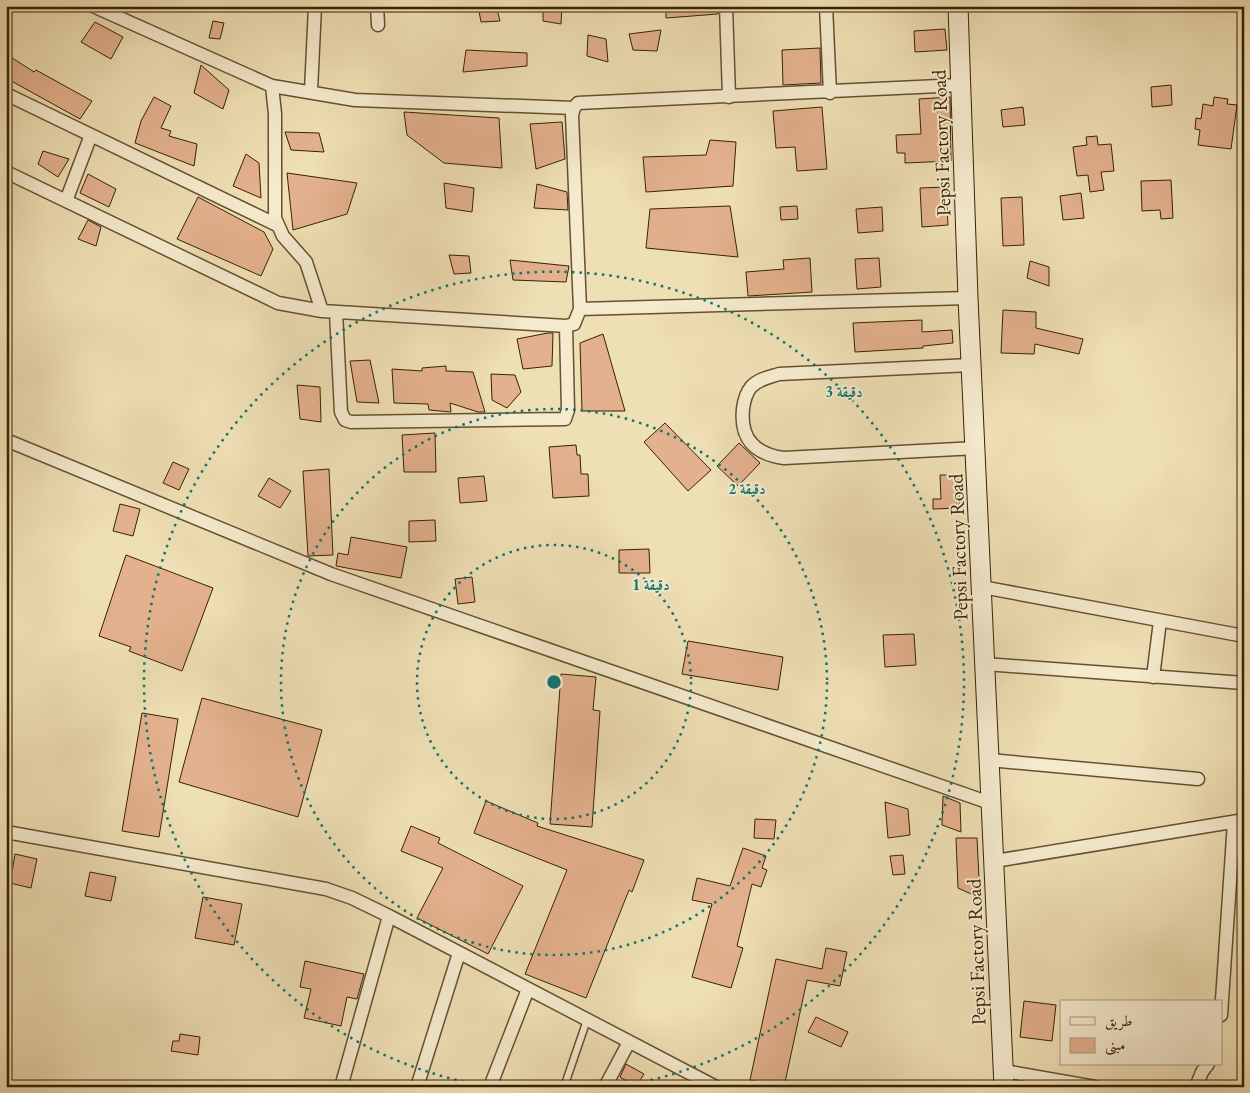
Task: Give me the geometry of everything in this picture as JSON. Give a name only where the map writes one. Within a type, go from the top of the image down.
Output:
[{"type":"main road","name":"Pepsi Factory Road","points":[[958,6],[968,298],[977,448],[990,803],[995,861],[1004,1079]]},
{"type":"street","points":[[93,6],[272,86],[355,100],[574,108]]},
{"type":"street","points":[[311,92],[315,6]]},
{"type":"street","points":[[378,6],[378,25]]},
{"type":"street","points":[[726,6],[729,97]]},
{"type":"street","points":[[826,6],[830,93]]},
{"type":"street","points":[[272,86],[275,114],[275,218],[283,236],[306,262],[322,311]]},
{"type":"street","points":[[6,172],[278,304],[322,311],[566,326],[574,324],[580,309],[572,115],[578,103],[961,86]]},
{"type":"street","points":[[6,94],[277,225]]},
{"type":"street","points":[[66,201],[91,135]]},
{"type":"street","points":[[580,309],[968,298]]},
{"type":"street","points":[[336,312],[341,412],[344,420],[351,422],[565,419],[568,410],[566,326]]},
{"type":"street","points":[[971,365],[779,374],[764,378],[751,387],[744,400],[742,417],[744,433],[754,447],[769,456],[784,458],[977,448]]},
{"type":"street","points":[[6,440],[331,574],[990,803]]},
{"type":"street","points":[[982,587],[1244,636]]},
{"type":"street","points":[[1153,677],[1160,620]]},
{"type":"street","points":[[985,664],[1244,683]]},
{"type":"street","points":[[989,760],[1198,779]]},
{"type":"street","points":[[995,861],[1239,821],[1222,1004]]},
{"type":"street","points":[[6,832],[326,889],[352,898],[716,1087]]},
{"type":"street","points":[[341,1087],[389,916]]},
{"type":"street","points":[[417,1087],[459,953]]},
{"type":"street","points":[[490,1087],[528,989]]},
{"type":"street","points":[[605,1087],[629,1042]]},
{"type":"street","points":[[1196,1087],[1206,1066]]},
{"type":"street","points":[[1004,1079],[1095,1087]]},
{"type":"lane","points":[[564,1087],[587,1020]]},
{"type":"building","points":[[478,6],[496,6],[500,21],[481,22]]},
{"type":"building","points":[[543,6],[562,6],[561,24],[543,21]]},
{"type":"building","points":[[666,6],[718,6],[718,14],[666,18]]},
{"type":"building","points":[[213,21],[224,23],[220,39],[209,38]]},
{"type":"building","points":[[95,22],[123,37],[111,59],[81,42]]},
{"type":"building","points":[[945,29],[947,50],[915,52],[914,31]]},
{"type":"building","points":[[661,30],[657,51],[633,50],[629,34]]},
{"type":"building","points":[[588,35],[606,39],[608,62],[587,56]]},
{"type":"building","points":[[820,48],[821,83],[783,85],[782,50]]},
{"type":"building","points":[[466,50],[527,53],[527,66],[463,72]]},
{"type":"building","points":[[6,54],[34,72],[36,70],[92,101],[80,119],[6,78]]},
{"type":"building","points":[[201,65],[229,90],[223,109],[194,93]]},
{"type":"building","points":[[1171,85],[1172,105],[1152,107],[1151,87]]},
{"type":"building","points":[[154,97],[171,106],[161,128],[171,131],[169,136],[197,144],[194,166],[135,143],[141,121]]},
{"type":"building","points":[[950,97],[951,161],[905,163],[905,153],[897,153],[896,135],[921,134],[919,99]]},
{"type":"building","points":[[1214,97],[1228,99],[1227,104],[1237,105],[1231,149],[1198,145],[1200,130],[1195,129],[1196,118],[1201,119],[1203,104],[1213,106]]},
{"type":"building","points":[[822,107],[827,169],[797,171],[795,147],[776,148],[773,111]]},
{"type":"building","points":[[1023,107],[1025,125],[1003,127],[1001,110]]},
{"type":"building","points":[[404,112],[499,118],[502,168],[444,163],[407,135]]},
{"type":"building","points":[[562,122],[565,159],[536,169],[530,124]]},
{"type":"building","points":[[285,132],[319,133],[324,152],[291,150]]},
{"type":"building","points":[[1097,136],[1098,145],[1111,144],[1114,171],[1101,172],[1104,190],[1090,192],[1088,175],[1077,176],[1073,147],[1087,145],[1086,137]]},
{"type":"building","points":[[710,140],[736,142],[733,186],[646,192],[643,157],[706,155]]},
{"type":"building","points":[[43,151],[69,159],[58,177],[38,164]]},
{"type":"building","points":[[246,154],[259,163],[261,198],[233,186]]},
{"type":"building","points":[[287,173],[357,183],[347,214],[293,230]]},
{"type":"building","points":[[88,174],[116,189],[109,207],[80,193]]},
{"type":"building","points":[[1171,180],[1173,218],[1161,219],[1160,210],[1142,211],[1141,181]]},
{"type":"building","points":[[444,183],[474,188],[472,212],[446,208]]},
{"type":"building","points":[[537,184],[567,192],[568,210],[534,208]]},
{"type":"building","points":[[946,187],[948,225],[922,227],[920,188]]},
{"type":"building","points":[[1081,193],[1084,218],[1063,220],[1060,196]]},
{"type":"building","points":[[198,197],[264,232],[273,249],[261,276],[177,239]]},
{"type":"building","points":[[1022,197],[1024,245],[1003,246],[1001,198]]},
{"type":"building","points":[[730,206],[738,257],[646,248],[650,209]]},
{"type":"building","points":[[797,206],[798,219],[781,220],[780,207]]},
{"type":"building","points":[[882,207],[883,231],[858,233],[856,209]]},
{"type":"building","points":[[88,220],[101,227],[96,246],[78,239]]},
{"type":"building","points":[[449,255],[469,256],[471,273],[454,274]]},
{"type":"building","points":[[810,258],[812,292],[748,296],[746,272],[784,269],[783,260]]},
{"type":"building","points":[[879,258],[881,287],[857,289],[855,259]]},
{"type":"building","points":[[510,260],[569,266],[566,282],[513,280]]},
{"type":"building","points":[[1030,261],[1049,267],[1049,286],[1027,278]]},
{"type":"building","points":[[1003,310],[1036,312],[1036,328],[1083,339],[1079,354],[1035,344],[1034,354],[1001,353]]},
{"type":"building","points":[[922,320],[922,332],[952,330],[953,343],[923,346],[923,348],[855,352],[853,323]]},
{"type":"building","points":[[553,333],[552,366],[523,369],[517,339]]},
{"type":"building","points":[[603,334],[625,411],[582,411],[580,343]]},
{"type":"building","points":[[370,360],[379,403],[357,402],[350,361]]},
{"type":"building","points":[[446,366],[446,371],[473,372],[485,412],[478,412],[450,403],[451,412],[429,410],[428,404],[394,403],[392,369],[422,371],[422,368]]},
{"type":"building","points":[[491,374],[515,375],[521,392],[507,408],[492,400]]},
{"type":"building","points":[[297,385],[320,387],[321,422],[300,419]]},
{"type":"building","points":[[665,423],[711,470],[688,491],[644,442]]},
{"type":"building","points":[[435,433],[436,472],[404,472],[402,435]]},
{"type":"building","points":[[739,443],[760,463],[738,486],[717,466]]},
{"type":"building","points":[[576,445],[577,455],[580,455],[581,474],[588,474],[589,496],[553,498],[549,447]]},
{"type":"building","points":[[173,462],[189,469],[179,490],[163,483]]},
{"type":"building","points":[[329,469],[333,555],[308,556],[303,471]]},
{"type":"building","points":[[940,475],[958,475],[960,508],[933,509],[933,499],[941,499]]},
{"type":"building","points":[[484,476],[487,501],[460,503],[458,478]]},
{"type":"building","points":[[269,478],[291,491],[280,508],[258,496]]},
{"type":"building","points":[[120,504],[140,509],[133,536],[113,531]]},
{"type":"building","points":[[435,520],[436,541],[409,542],[409,521]]},
{"type":"building","points":[[351,537],[407,547],[401,578],[336,566],[338,553],[348,555]]},
{"type":"building","points":[[649,549],[650,573],[619,573],[619,550]]},
{"type":"building","points":[[126,555],[213,588],[182,671],[129,651],[131,647],[99,636]]},
{"type":"building","points":[[472,577],[475,602],[458,604],[455,579]]},
{"type":"building","points":[[914,634],[916,665],[885,667],[883,635]]},
{"type":"building","points":[[688,641],[783,657],[778,690],[682,674]]},
{"type":"building","points":[[561,674],[596,677],[593,710],[600,711],[592,827],[550,824]]},
{"type":"building","points":[[202,698],[322,730],[298,817],[179,782]]},
{"type":"building","points":[[142,713],[178,719],[159,837],[122,831]]},
{"type":"building","points":[[943,796],[960,803],[961,832],[942,825]]},
{"type":"building","points":[[486,801],[538,823],[537,826],[644,860],[632,892],[629,890],[586,998],[525,974],[567,870],[474,833]]},
{"type":"building","points":[[885,802],[908,809],[910,835],[888,838]]},
{"type":"building","points":[[755,819],[776,820],[774,839],[754,838]]},
{"type":"building","points":[[411,826],[440,838],[438,843],[523,886],[488,954],[417,918],[443,868],[401,851]]},
{"type":"building","points":[[956,838],[977,838],[980,898],[958,888]]},
{"type":"building","points":[[743,848],[766,856],[762,868],[767,870],[761,887],[752,884],[737,946],[743,948],[731,988],[692,977],[712,904],[692,900],[697,878],[730,886]]},
{"type":"building","points":[[15,854],[37,859],[31,888],[10,883]]},
{"type":"building","points":[[903,855],[905,874],[893,875],[890,856]]},
{"type":"building","points":[[90,872],[116,877],[111,901],[85,896]]},
{"type":"building","points":[[203,897],[242,904],[234,945],[195,938]]},
{"type":"building","points":[[826,948],[847,952],[840,986],[807,980],[784,1087],[750,1080],[776,959],[822,969]]},
{"type":"building","points":[[305,961],[364,974],[357,999],[347,997],[341,1026],[304,1018],[311,989],[300,987]]},
{"type":"building","points":[[1024,1001],[1056,1005],[1052,1041],[1020,1037]]},
{"type":"building","points":[[816,1017],[848,1032],[841,1047],[808,1032]]},
{"type":"building","points":[[180,1034],[200,1037],[198,1055],[171,1051],[173,1041],[179,1041]]},
{"type":"building","points":[[626,1064],[644,1074],[636,1087],[620,1077]]}]
